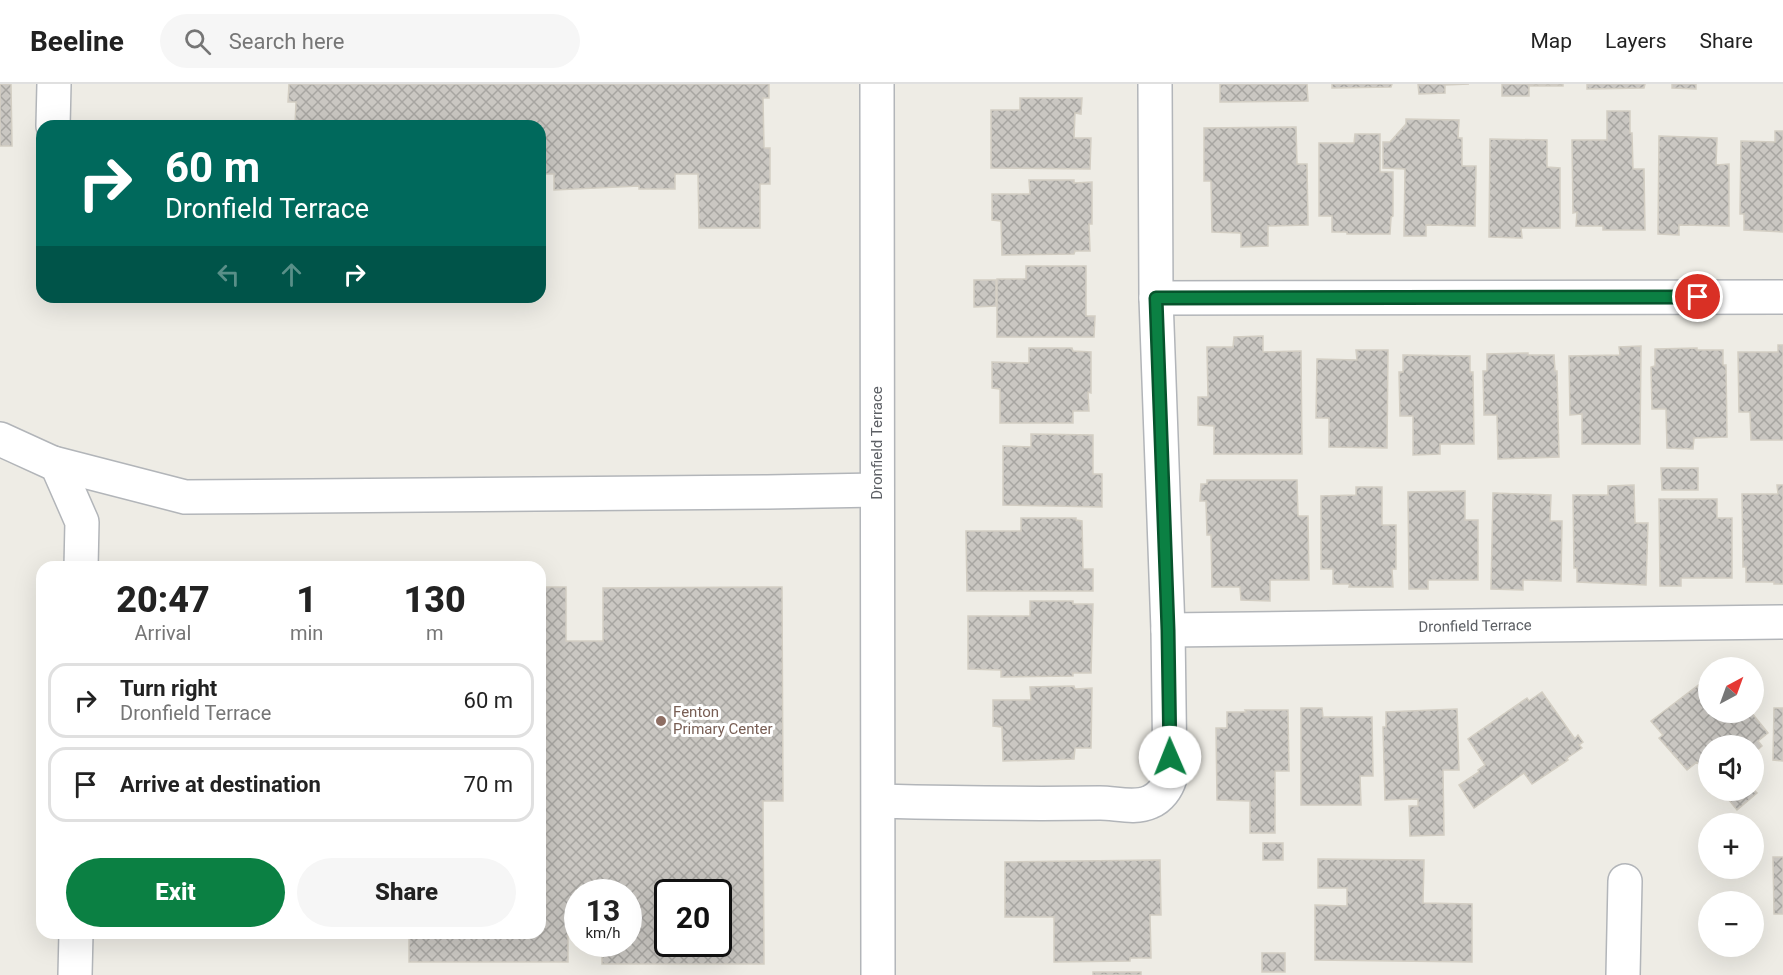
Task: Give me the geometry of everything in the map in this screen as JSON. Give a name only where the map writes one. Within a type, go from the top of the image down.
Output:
[{"type":"street","points":[[53,120],[54,84]]},
{"type":"street","name":"Dronfield Terrace","points":[[877,84],[878,975]]},
{"type":"street","points":[[879,801],[1140,805],[1151,802],[1162,794],[1170,778],[1168,630],[1156,298],[1155,84]]},
{"type":"street","points":[[1156,298],[1783,297]]},
{"type":"street","points":[[0,439],[55,464],[185,497],[877,490]]},
{"type":"street","points":[[55,464],[82,522],[81,561]]},
{"type":"street","name":"Dronfield Terrace","points":[[1168,630],[1783,622]]},
{"type":"street","points":[[1623,975],[1625,881]]},
{"type":"street","points":[[75,975],[76,939]]},
{"type":"building","points":[[0,84],[11,84],[12,146],[0,146]]},
{"type":"building","points":[[289,84],[769,84],[769,98],[763,98],[764,148],[770,148],[770,184],[760,184],[760,228],[699,228],[698,174],[675,174],[675,189],[639,189],[639,186],[554,190],[554,174],[546,174],[546,120],[295,120],[296,102],[288,102]]},
{"type":"building","points":[[1220,84],[1307,84],[1308,101],[1220,102]]},
{"type":"building","points":[[1332,84],[1392,84],[1391,87],[1332,88]]},
{"type":"building","points":[[1418,84],[1469,84],[1445,85],[1445,93],[1419,94]]},
{"type":"building","points":[[1502,84],[1563,84],[1563,86],[1529,86],[1529,96],[1502,96]]},
{"type":"building","points":[[1587,84],[1645,84],[1644,88],[1587,89]]},
{"type":"building","points":[[1672,84],[1696,84],[1696,89],[1672,88]]},
{"type":"building","points":[[1020,98],[1082,98],[1081,114],[1075,113],[1074,138],[1091,138],[1090,169],[991,168],[991,110],[1020,110]]},
{"type":"building","points":[[1607,111],[1630,111],[1633,169],[1644,169],[1645,230],[1603,230],[1603,226],[1576,226],[1577,212],[1573,213],[1572,140],[1607,140]]},
{"type":"building","points":[[1406,119],[1459,120],[1458,138],[1462,138],[1462,166],[1476,166],[1475,226],[1426,225],[1426,236],[1404,236],[1405,169],[1383,168],[1383,142],[1390,142],[1406,124]]},
{"type":"building","points":[[1296,127],[1297,164],[1307,164],[1308,225],[1268,226],[1268,246],[1241,247],[1241,233],[1212,232],[1211,181],[1204,181],[1204,128]]},
{"type":"building","points":[[1775,131],[1783,131],[1783,232],[1744,230],[1744,214],[1740,214],[1741,141],[1775,142]]},
{"type":"building","points":[[1355,134],[1380,134],[1380,172],[1393,172],[1393,216],[1391,217],[1390,234],[1332,232],[1332,216],[1319,216],[1319,143],[1354,143]]},
{"type":"building","points":[[1659,136],[1717,138],[1716,165],[1729,164],[1729,226],[1679,225],[1679,235],[1658,234]]},
{"type":"building","points":[[1490,139],[1547,140],[1547,167],[1560,168],[1560,228],[1521,228],[1522,238],[1489,237]]},
{"type":"building","points":[[1029,180],[1092,182],[1090,251],[1075,251],[1074,254],[1002,255],[1001,221],[992,220],[992,194],[1030,194]]},
{"type":"building","points":[[1026,266],[1086,266],[1086,316],[1095,316],[1094,337],[997,337],[997,279],[1026,279]]},
{"type":"building","points":[[974,280],[996,280],[996,306],[974,307]]},
{"type":"building","points":[[1263,336],[1263,352],[1301,351],[1302,454],[1214,454],[1214,426],[1198,425],[1198,397],[1208,397],[1207,347],[1233,347],[1234,337]]},
{"type":"building","points":[[1778,345],[1783,345],[1783,440],[1751,440],[1750,412],[1739,412],[1738,352],[1778,352]]},
{"type":"building","points":[[1641,346],[1640,444],[1582,444],[1582,414],[1570,415],[1569,356],[1620,355],[1619,347]]},
{"type":"building","points":[[1029,348],[1072,348],[1073,351],[1091,352],[1089,411],[1073,411],[1073,423],[1000,423],[1000,389],[992,388],[992,362],[1029,363]]},
{"type":"building","points":[[1697,348],[1697,350],[1723,350],[1723,365],[1726,365],[1727,437],[1694,438],[1693,449],[1667,448],[1666,409],[1652,409],[1651,367],[1655,366],[1655,349]]},
{"type":"building","points":[[1356,350],[1388,350],[1387,448],[1329,447],[1329,418],[1316,418],[1317,359],[1357,360]]},
{"type":"building","points":[[1528,353],[1528,355],[1554,355],[1555,371],[1557,371],[1559,457],[1498,459],[1497,415],[1484,415],[1483,371],[1487,371],[1487,354]]},
{"type":"building","points":[[1403,355],[1470,356],[1470,372],[1473,372],[1474,444],[1440,444],[1440,454],[1413,455],[1413,416],[1400,416],[1399,372],[1403,372]]},
{"type":"building","points":[[1031,434],[1093,435],[1093,474],[1102,474],[1102,507],[1003,505],[1003,446],[1031,447]]},
{"type":"building","points":[[1661,468],[1698,468],[1698,490],[1662,490]]},
{"type":"building","points":[[1207,480],[1297,480],[1298,516],[1308,516],[1309,580],[1270,580],[1270,601],[1241,600],[1240,587],[1212,587],[1211,535],[1207,535],[1206,501],[1200,501],[1201,484],[1207,484]]},
{"type":"building","points":[[1634,485],[1635,523],[1648,523],[1646,585],[1577,582],[1577,568],[1574,568],[1573,495],[1608,495],[1608,486]]},
{"type":"building","points":[[1777,485],[1783,485],[1783,584],[1746,582],[1746,567],[1743,567],[1742,494],[1778,494]]},
{"type":"building","points":[[1356,487],[1382,487],[1382,525],[1396,525],[1396,569],[1392,569],[1393,587],[1349,587],[1350,584],[1333,584],[1333,569],[1321,569],[1321,496],[1356,495]]},
{"type":"building","points":[[1465,491],[1465,520],[1478,520],[1478,580],[1428,580],[1428,589],[1409,589],[1408,492]]},
{"type":"building","points":[[1493,493],[1551,495],[1550,521],[1562,521],[1561,581],[1523,580],[1523,590],[1491,589]]},
{"type":"building","points":[[1659,499],[1717,499],[1717,518],[1732,518],[1732,578],[1681,578],[1681,586],[1660,586]]},
{"type":"building","points":[[1021,518],[1076,518],[1082,521],[1083,569],[1093,569],[1093,591],[967,591],[966,531],[1021,531]]},
{"type":"building","name":"Fenton Primary Center","points":[[546,587],[566,587],[566,641],[603,641],[603,588],[782,587],[783,801],[763,801],[764,964],[602,964],[602,957],[642,957],[642,879],[564,879],[564,957],[568,957],[568,962],[409,962],[409,939],[546,939]]},
{"type":"building","points":[[1030,601],[1073,601],[1073,604],[1093,604],[1091,673],[1073,673],[1073,676],[1001,677],[1001,670],[968,669],[968,616],[1030,616]]},
{"type":"building","points":[[1698,685],[1698,723],[1760,723],[1768,733],[1764,736],[1698,735],[1698,763],[1687,770],[1659,738],[1663,735],[1651,721]]},
{"type":"building","points":[[1074,686],[1075,689],[1092,688],[1091,748],[1075,748],[1074,759],[1003,761],[1002,727],[993,726],[993,700],[1031,700],[1030,687]]},
{"type":"building","points":[[1542,692],[1575,739],[1578,735],[1583,742],[1579,745],[1582,748],[1532,784],[1524,773],[1474,808],[1459,785],[1479,772],[1478,770],[1485,765],[1468,739],[1527,698],[1529,701]]},
{"type":"building","points":[[1301,708],[1322,708],[1323,717],[1372,717],[1373,776],[1360,776],[1361,805],[1301,805]]},
{"type":"building","points":[[1774,708],[1783,708],[1783,761],[1773,760]]},
{"type":"building","points":[[1457,709],[1459,770],[1443,770],[1444,835],[1410,836],[1409,806],[1418,806],[1418,799],[1385,800],[1383,727],[1386,727],[1386,712]]},
{"type":"building","points":[[1245,710],[1288,710],[1289,771],[1275,771],[1275,833],[1250,833],[1250,801],[1217,800],[1216,728],[1227,728],[1227,712],[1246,712]]},
{"type":"building","points":[[1730,801],[1748,801],[1737,810]]},
{"type":"building","points":[[1263,843],[1283,843],[1283,860],[1263,860]]},
{"type":"building","points":[[1773,857],[1783,857],[1783,914],[1774,914]]},
{"type":"building","points":[[1318,859],[1424,860],[1423,903],[1472,904],[1472,962],[1315,960],[1315,905],[1347,906],[1347,888],[1318,888]]},
{"type":"building","points":[[1160,860],[1161,915],[1150,915],[1151,958],[1130,958],[1130,961],[1054,962],[1054,917],[1005,917],[1005,862]]},
{"type":"building","points":[[1262,953],[1285,953],[1285,972],[1262,972]]},
{"type":"building","points":[[1093,972],[1141,972],[1141,975],[1093,975]]},
{"type":"place","name":"Fenton Primary Center","points":[[661,721]]},
{"type":"route","points":[[1170,757],[1168,630],[1156,298],[1698,297]]}]
